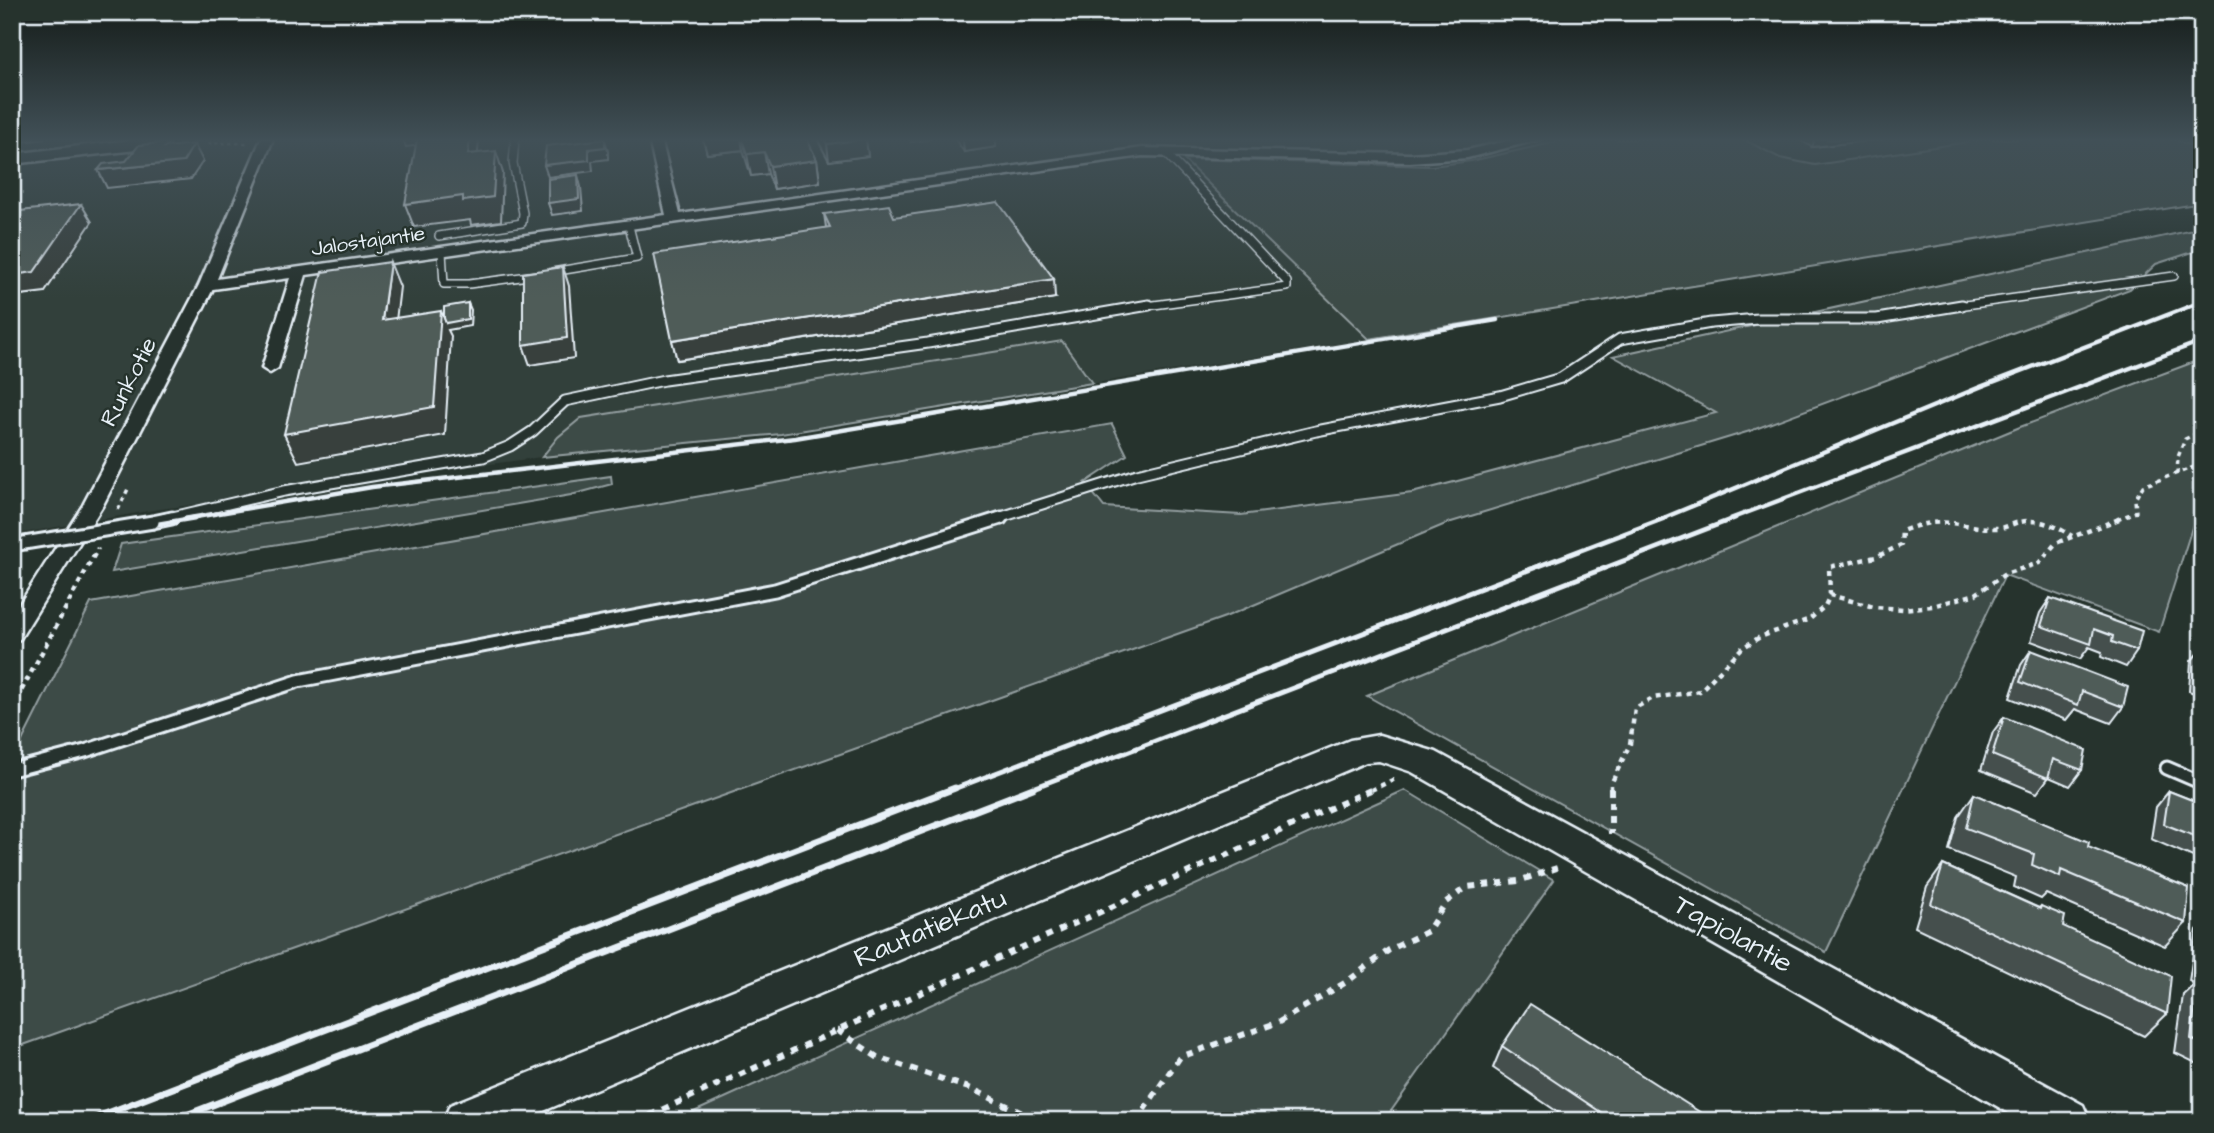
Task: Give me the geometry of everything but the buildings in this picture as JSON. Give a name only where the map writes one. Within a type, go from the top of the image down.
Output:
[{"type":"street","name":"Runkotie","points":[[12,634],[93,505],[206,285],[245,192]]},
{"type":"street","points":[[668,192],[674,219]]},
{"type":"street","name":"Jalostajantie","points":[[206,285],[629,226],[848,192]]},
{"type":"street","points":[[270,368],[299,272]]},
{"type":"street","name":"Rautatiekatu","points":[[466,1121],[1362,749],[1380,748],[1401,763]]},
{"type":"street","name":"Tapiolantie","points":[[1401,763],[1424,762],[2067,1121]]},
{"type":"lane","points":[[439,236],[522,223],[519,192]]},
{"type":"lane","points":[[12,545],[153,522],[284,491],[483,457],[510,446],[533,431],[565,401],[664,380],[928,343],[1151,305],[1287,287],[1287,282],[1202,192]]},
{"type":"lane","points":[[442,252],[444,284],[469,284],[637,258],[629,226]]},
{"type":"lane","points":[[12,770],[85,751],[298,681],[775,590],[1137,474],[1316,431],[1500,396],[1561,378],[1620,339],[1711,323],[1758,318],[1877,319],[2013,297],[2174,276]]},
{"type":"lane","points":[[2167,768],[2202,783]]},
{"type":"path","points":[[2177,475],[2178,457],[2185,439],[2202,431]]},
{"type":"path","points":[[1830,595],[1874,607],[1903,609],[1933,606],[1976,594],[2005,575],[2039,563],[2056,543],[2136,512],[2135,499],[2143,486],[2202,464]]},
{"type":"path","points":[[1607,864],[1611,832],[1611,784],[1630,744],[1635,708],[1653,698],[1700,691],[1721,664],[1760,637],[1797,627],[1825,609],[1830,595],[1829,567],[1865,560],[1901,545],[1902,531],[1924,521],[1957,521],[2003,528],[2016,522],[2035,520],[2073,537]]},
{"type":"path","points":[[637,1121],[837,1030],[1401,763]]},
{"type":"path","points":[[1136,1121],[1180,1057],[1279,1022],[1348,981],[1389,950],[1428,931],[1446,902],[1467,887],[1518,881],[1562,866],[1550,859]]},
{"type":"path","points":[[837,1030],[877,1057],[972,1089],[1039,1121]]},
{"type":"shaded area","points":[[12,192],[1217,192],[1369,339],[781,434],[542,457],[154,510],[12,535]]},
{"type":"shaded area","points":[[1217,192],[2202,192],[2202,203],[1369,339]]},
{"type":"shaded area","points":[[2202,228],[2202,249],[2156,264],[2130,289],[1750,431],[1448,523],[1225,617],[12,1049],[12,761],[91,603],[1112,424],[1127,455],[1085,483],[1104,507],[1241,515],[1412,493],[1716,413],[1613,356]]},
{"type":"shaded area","points":[[1062,341],[1092,383],[781,434],[542,457],[558,437],[581,418]]},
{"type":"shaded area","points":[[2202,359],[2202,496],[2159,632],[2005,575],[1826,952],[1367,696],[2020,427]]},
{"type":"shaded area","points":[[611,476],[612,484],[571,495],[112,572],[121,544]]},
{"type":"shaded area","points":[[1405,790],[1554,880],[1384,1121],[674,1121]]},
{"type":"railway","points":[[2189,307],[2202,302]]},
{"type":"railway","points":[[1661,519],[1980,387],[2193,305]]},
{"type":"railway","points":[[184,519],[372,487],[795,438],[1497,320]]},
{"type":"railway","points":[[1730,519],[2202,341]]},
{"type":"railway","points":[[12,549],[194,518]]},
{"type":"railway","points":[[951,790],[1665,518]]},
{"type":"railway","points":[[1028,790],[1735,518]]},
{"type":"railway","points":[[87,1121],[955,788]]},
{"type":"railway","points":[[171,1121],[1033,788]]}]
